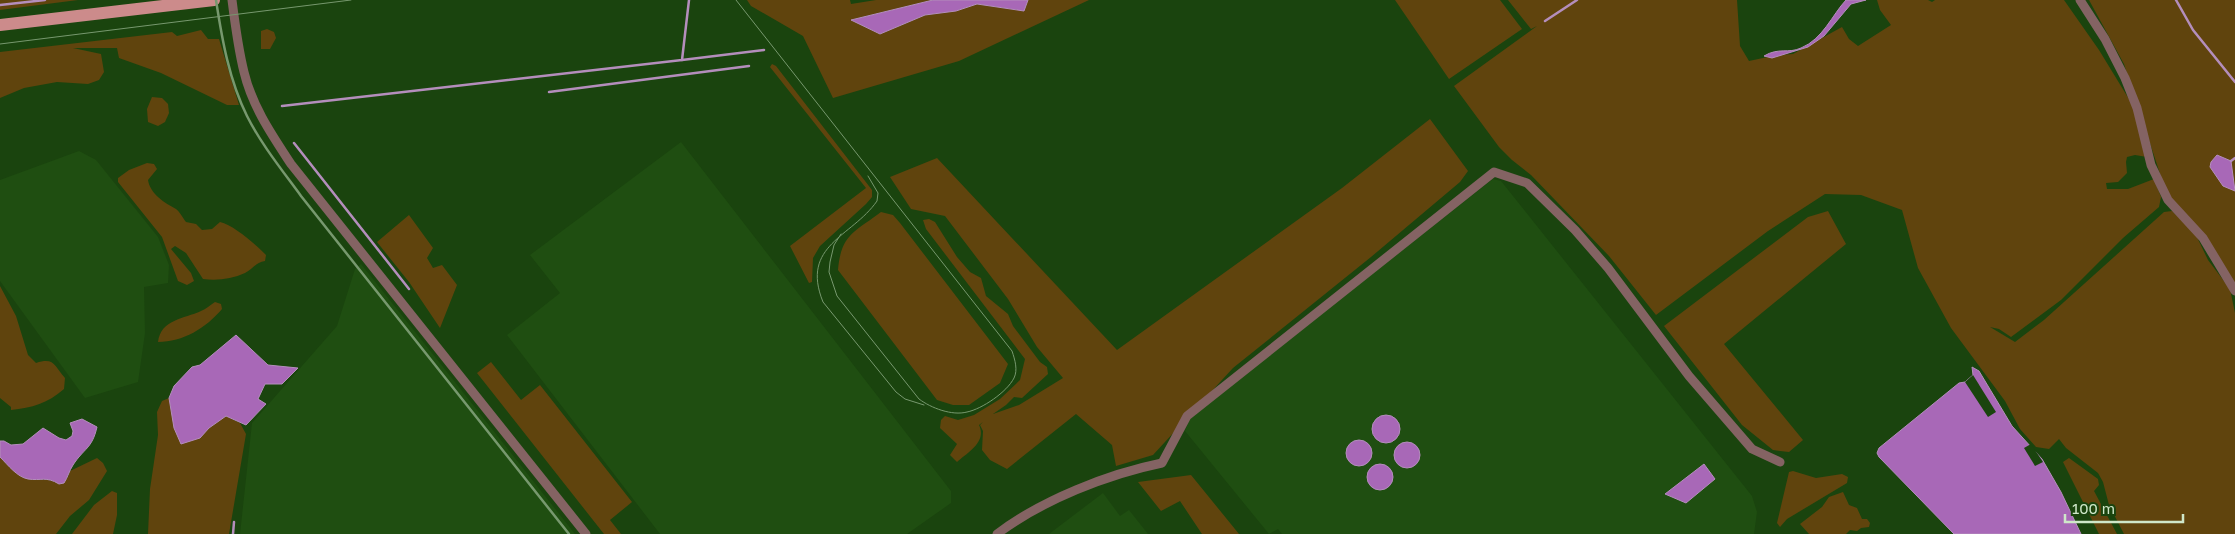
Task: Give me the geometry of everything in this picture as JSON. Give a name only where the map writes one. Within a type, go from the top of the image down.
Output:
[{"type":"main road","points":[[0,17],[135,0]]},
{"type":"main road","points":[[0,25],[214,0]]},
{"type":"street","points":[[232,0],[238,49],[249,89],[265,123],[291,164],[586,534]]},
{"type":"street","points":[[2080,0],[2105,40],[2125,78],[2137,108],[2150,165],[2168,200],[2203,238],[2235,289]]},
{"type":"street","points":[[997,534],[1028,513],[1091,485],[1162,463],[1187,416],[1494,172],[1527,183],[1575,230],[1614,276],[1689,376],[1752,448],[1780,462]]},
{"type":"shaded area","points":[[0,0],[78,0],[0,10]]},
{"type":"shaded area","points":[[747,0],[850,0],[851,4],[876,0],[933,0],[851,20],[880,34],[925,15],[956,11],[977,4],[1024,11],[1028,0],[1089,0],[959,61],[833,98],[803,36],[751,6]]},
{"type":"shaded area","points":[[933,0],[1028,0],[1024,11],[977,4],[956,11],[925,15],[880,34],[851,20]]},
{"type":"shaded area","points":[[1395,0],[1500,0],[1522,29],[1449,79]]},
{"type":"shaded area","points":[[1508,0],[1737,0],[1740,46],[1749,61],[1777,55],[1793,54],[1842,27],[1849,39],[1858,46],[1891,25],[1880,10],[1877,0],[1928,0],[1932,2],[1935,0],[2064,0],[2099,50],[2135,109],[2147,157],[2135,155],[2127,157],[2127,173],[2118,182],[2106,183],[2107,189],[2128,189],[2154,179],[2161,197],[2159,207],[2123,238],[2061,300],[2011,337],[1999,329],[1990,327],[2015,342],[2044,320],[2164,212],[2172,211],[2195,233],[2208,260],[2230,289],[2235,313],[2235,534],[2124,534],[2109,505],[2103,482],[2098,473],[2066,448],[2059,439],[2049,449],[2036,447],[2020,429],[2005,401],[1951,328],[1918,268],[1902,210],[1861,195],[1825,194],[1768,231],[1656,315],[1609,256],[1531,175],[1499,147],[1454,86],[1537,26],[1531,29]]},
{"type":"shaded area","points":[[1846,0],[1866,0],[1851,4],[1824,36],[1808,47],[1772,58],[1764,56],[1774,52],[1796,50],[1809,44],[1821,33]]},
{"type":"shaded area","points":[[2089,0],[2235,0],[2235,284],[2168,198],[2124,64]]},
{"type":"shaded area","points":[[267,29],[274,32],[276,38],[270,49],[261,49],[261,31]]},
{"type":"shaded area","points":[[201,30],[208,39],[219,39],[239,105],[227,105],[161,73],[119,58],[117,48],[73,48],[101,54],[104,72],[99,80],[88,84],[57,82],[24,88],[0,98],[0,52],[172,32],[177,36]]},
{"type":"shaded area","points":[[772,64],[776,66],[872,190],[872,197],[866,204],[820,246],[813,258],[812,282],[809,283],[790,246],[866,188],[770,67]]},
{"type":"shaded area","points":[[152,97],[162,98],[168,104],[169,113],[165,122],[158,126],[148,122],[147,109]]},
{"type":"shaded area","points":[[1430,119],[1468,171],[1460,182],[1371,257],[1233,368],[1153,455],[1116,466],[1112,445],[1076,414],[1007,469],[990,460],[982,450],[983,431],[980,425],[983,422],[979,425],[981,431],[978,442],[971,450],[957,462],[950,455],[957,444],[940,428],[941,420],[945,416],[958,420],[974,415],[1000,399],[1020,380],[1025,359],[926,229],[923,220],[929,219],[935,222],[957,257],[970,272],[981,278],[986,296],[1008,314],[1013,326],[1040,362],[1047,367],[1048,374],[1022,398],[1014,397],[993,414],[1019,405],[1063,378],[1037,347],[1008,299],[945,216],[911,209],[890,177],[937,158],[1117,350],[1342,188]]},
{"type":"shaded area","points":[[681,142],[951,491],[951,503],[907,534],[660,534],[507,335],[560,293],[530,255]]},
{"type":"shaded area","points":[[79,151],[96,160],[158,237],[169,265],[168,283],[144,287],[145,333],[138,382],[85,398],[0,281],[0,180]]},
{"type":"shaded area","points":[[2217,155],[2231,161],[2235,191],[2223,186],[2210,167],[2211,162]]},
{"type":"shaded area","points":[[147,163],[154,164],[157,169],[148,180],[152,190],[163,201],[177,210],[186,222],[196,224],[202,230],[212,229],[220,222],[226,224],[262,251],[266,255],[265,261],[235,277],[208,280],[203,279],[186,253],[175,246],[171,249],[191,273],[194,281],[187,285],[178,281],[162,237],[118,182],[118,178],[129,170]]},
{"type":"shaded area","points":[[1493,179],[1501,181],[1752,496],[1757,512],[1754,534],[1282,534],[1278,529],[1269,534],[1185,431],[1190,418]]},
{"type":"shaded area","points":[[1828,211],[1846,244],[1724,344],[1803,440],[1789,452],[1773,450],[1742,425],[1664,326],[1808,217]]},
{"type":"shaded area","points":[[881,212],[893,215],[900,223],[1008,364],[1000,383],[969,405],[953,405],[937,400],[838,270],[842,249],[846,241]]},
{"type":"shaded area","points":[[409,215],[433,248],[427,258],[433,268],[442,265],[457,285],[440,328],[409,282],[377,242]]},
{"type":"shaded area","points":[[361,264],[575,534],[240,534],[252,423],[337,326],[355,269]]},
{"type":"shaded area","points":[[0,286],[16,316],[28,355],[36,363],[42,361],[51,362],[65,378],[64,389],[58,394],[46,401],[26,408],[11,410],[11,407],[0,398]]},
{"type":"shaded area","points":[[215,302],[221,304],[222,309],[201,328],[176,340],[158,342],[160,334],[168,324],[203,310]]},
{"type":"shaded area","points":[[236,335],[268,365],[298,368],[282,384],[265,384],[258,399],[266,404],[246,425],[226,416],[209,428],[200,438],[181,444],[174,428],[169,398],[174,386],[192,367],[200,365]]},
{"type":"shaded area","points":[[491,362],[521,400],[540,385],[632,502],[610,520],[621,534],[604,534],[477,373]]},
{"type":"shaded area","points":[[1972,367],[1979,371],[2012,426],[2042,459],[2061,492],[2081,534],[1954,534],[1879,457],[1877,453],[1879,448],[1959,383],[1965,382],[1973,375]]},
{"type":"shaded area","points":[[169,398],[172,414],[200,438],[208,428],[226,416],[240,423],[246,434],[229,534],[148,534],[150,489],[158,435],[157,412],[162,401]]},
{"type":"shaded area","points":[[1386,415],[1396,419],[1400,429],[1396,439],[1386,443],[1376,439],[1372,429],[1376,419]]},
{"type":"shaded area","points":[[82,419],[97,427],[93,440],[77,459],[64,483],[59,484],[47,479],[24,478],[0,457],[0,441],[11,445],[23,444],[43,428],[66,440],[72,436],[73,431],[70,423]]},
{"type":"shaded area","points":[[1359,440],[1368,444],[1372,453],[1368,462],[1359,466],[1350,462],[1346,453],[1350,444]]},
{"type":"shaded area","points":[[1407,442],[1416,446],[1420,455],[1416,464],[1407,468],[1398,464],[1394,455],[1398,446]]},
{"type":"shaded area","points":[[0,457],[10,468],[23,476],[32,479],[49,480],[59,484],[68,477],[70,471],[97,458],[103,463],[107,471],[89,500],[70,516],[56,534],[0,534]]},
{"type":"shaded area","points":[[2069,458],[2098,479],[2099,485],[2094,491],[2117,534],[2099,534],[2063,462]]},
{"type":"shaded area","points":[[1380,464],[1389,468],[1393,477],[1389,486],[1380,490],[1371,486],[1367,477],[1371,468]]},
{"type":"shaded area","points":[[1704,464],[1715,479],[1686,503],[1665,494]]},
{"type":"shaded area","points":[[1793,471],[1816,478],[1842,474],[1848,477],[1847,483],[1787,519],[1780,527],[1777,523],[1789,472]]},
{"type":"shaded area","points":[[1191,475],[1239,534],[1202,534],[1180,501],[1161,511],[1138,482]]},
{"type":"shaded area","points":[[112,491],[117,493],[117,515],[113,534],[72,534],[94,505]]},
{"type":"shaded area","points":[[1843,492],[1849,505],[1857,508],[1862,519],[1867,519],[1870,523],[1869,527],[1861,528],[1857,531],[1850,530],[1846,534],[1809,534],[1800,524],[1822,507],[1829,497]]},
{"type":"shaded area","points":[[1103,493],[1120,516],[1129,510],[1148,534],[1049,534]]},
{"type":"pier","points":[[1973,375],[1996,412],[1988,417],[1965,382]]},
{"type":"pier","points":[[2031,444],[2043,462],[2035,466],[2024,448]]},
{"type":"waterway","points":[[0,5],[45,0]]},
{"type":"waterway","points":[[282,106],[682,60],[689,0]]},
{"type":"waterway","points":[[1545,21],[1577,0]]},
{"type":"waterway","points":[[2176,0],[2193,30],[2235,82]]},
{"type":"waterway","points":[[682,60],[764,50]]},
{"type":"waterway","points":[[549,92],[749,66]]},
{"type":"waterway","points":[[294,143],[409,289]]},
{"type":"waterway","points":[[2231,161],[2235,158]]},
{"type":"waterway","points":[[233,534],[234,522]]},
{"type":"tram line","points":[[0,44],[351,0]]},
{"type":"tram line","points":[[736,0],[1012,351],[1016,372],[1006,389],[980,407],[961,413],[942,410],[919,399],[837,296],[829,272],[834,245],[841,234]]},
{"type":"tram line","points":[[868,176],[878,193],[877,201],[867,213],[823,254],[818,267],[818,283],[823,302],[896,392],[905,399],[924,405]]},
{"type":"railway","points":[[216,0],[235,88],[247,116],[265,147],[301,196],[569,534]]}]
